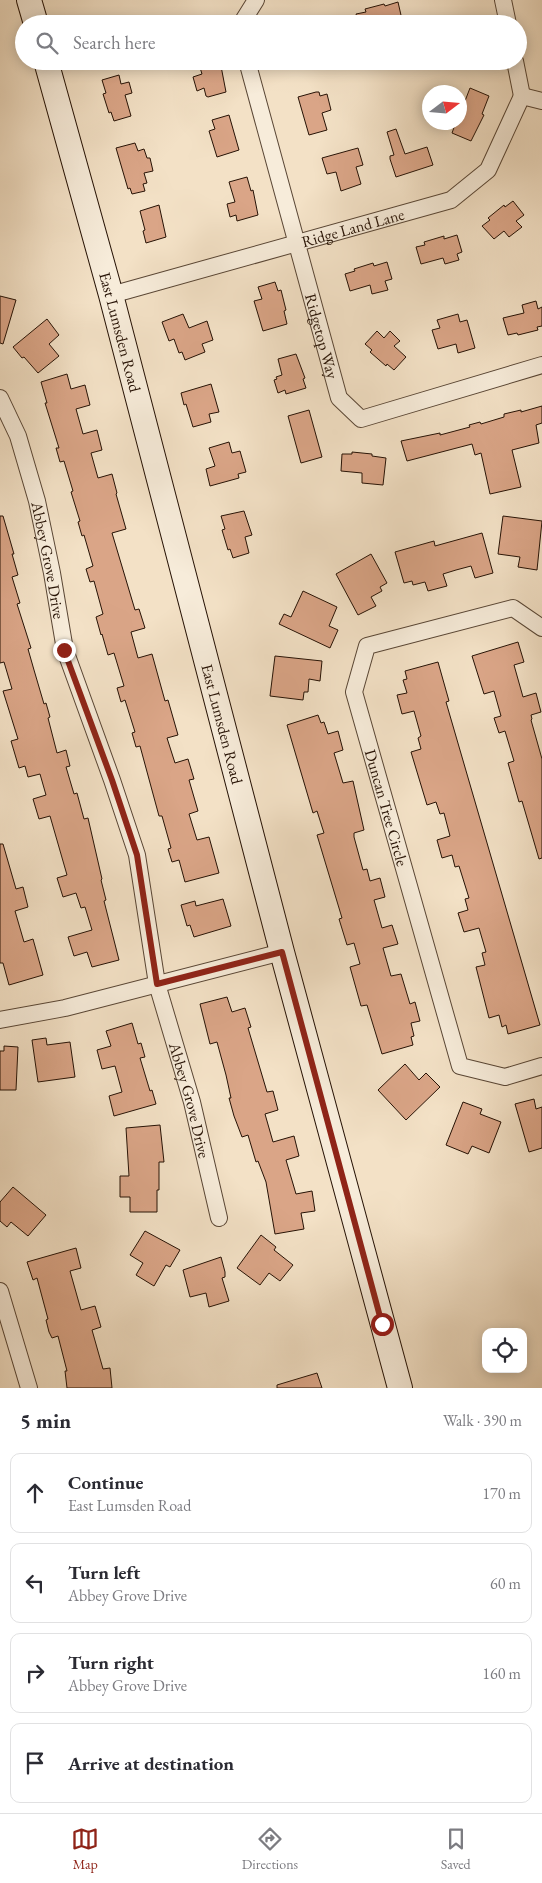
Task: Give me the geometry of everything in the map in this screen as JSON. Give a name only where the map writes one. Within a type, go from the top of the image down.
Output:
[{"type":"street","points":[[29,0],[33,15]]},
{"type":"street","points":[[247,15],[256,0]]},
{"type":"street","points":[[503,0],[506,15]]},
{"type":"street","name":"East Lumsden Road","points":[[48,70],[111,295],[282,952],[400,1388]]},
{"type":"street","name":"Ridgetop Way","points":[[250,70],[339,398],[360,419],[542,365]]},
{"type":"street","points":[[517,70],[522,96],[542,101]]},
{"type":"street","name":"Ridge Land Lane","points":[[111,295],[451,200],[488,170],[522,96]]},
{"type":"street","name":"Abbey Grove Drive","points":[[0,398],[18,436],[37,501],[52,573],[64,650],[112,780],[137,855],[157,984],[192,1102],[219,1218]]},
{"type":"street","name":"Duncan Tree Circle","points":[[542,628],[513,608],[367,646],[354,692],[460,1066],[505,1077],[542,1066]]},
{"type":"street","points":[[0,1020],[65,1008],[282,952]]},
{"type":"street","points":[[0,1291],[29,1388]]},
{"type":"building","points":[[398,2],[401,15],[356,14],[366,12],[365,9],[384,4],[385,6]]},
{"type":"building","points":[[201,70],[222,70],[226,92],[208,97],[204,88],[197,91],[193,77],[202,74]]},
{"type":"building","points":[[119,75],[121,84],[129,82],[132,93],[125,95],[131,116],[114,121],[111,112],[109,113],[103,94],[106,93],[102,80]]},
{"type":"building","points":[[470,88],[489,96],[482,114],[484,115],[471,141],[452,133],[453,130],[467,130],[467,96]]},
{"type":"building","points":[[319,92],[320,96],[327,94],[331,110],[322,113],[327,130],[309,135],[298,97]]},
{"type":"building","points":[[229,115],[239,150],[217,157],[209,131],[215,129],[212,120]]},
{"type":"building","points":[[396,129],[405,154],[427,147],[433,165],[396,177],[390,159],[390,156],[394,155],[387,132]]},
{"type":"building","points":[[135,143],[138,151],[144,149],[147,158],[150,158],[153,171],[144,173],[147,183],[143,184],[145,191],[132,194],[130,188],[128,189],[116,148]]},
{"type":"building","points":[[358,148],[363,165],[356,167],[361,184],[341,191],[336,172],[327,174],[322,158]]},
{"type":"building","points":[[247,177],[251,191],[253,190],[258,215],[237,221],[236,215],[230,217],[227,204],[235,202],[229,182]]},
{"type":"building","points":[[513,201],[524,215],[516,221],[522,227],[509,237],[504,231],[494,239],[482,226],[490,220],[488,218],[504,205],[505,207]]},
{"type":"building","points":[[159,205],[166,237],[146,243],[140,211]]},
{"type":"building","points":[[457,235],[462,252],[457,254],[459,260],[445,264],[443,258],[421,264],[416,247],[425,245],[424,242],[444,236],[444,239]]},
{"type":"building","points":[[387,262],[392,279],[385,281],[388,290],[372,294],[370,285],[350,291],[345,274],[373,263],[374,266]]},
{"type":"building","points":[[275,282],[278,291],[281,290],[287,324],[263,331],[254,301],[262,299],[258,287]]},
{"type":"building","points":[[0,296],[16,300],[3,344],[0,343]]},
{"type":"building","points":[[536,301],[538,309],[542,307],[542,326],[537,327],[538,330],[518,335],[517,333],[508,335],[503,318],[524,313],[522,305]]},
{"type":"building","points":[[183,314],[189,328],[207,321],[213,340],[202,344],[205,352],[185,360],[182,352],[179,353],[174,339],[169,341],[162,322]]},
{"type":"building","points":[[458,314],[460,322],[467,320],[475,348],[458,353],[456,344],[438,349],[432,330],[440,328],[437,320]]},
{"type":"building","points":[[47,319],[59,335],[49,344],[59,356],[38,373],[13,347]]},
{"type":"building","points":[[377,331],[384,338],[390,331],[400,341],[394,346],[406,357],[394,370],[387,364],[386,366],[370,352],[372,350],[365,344]]},
{"type":"building","points":[[296,354],[305,378],[303,379],[306,388],[286,394],[285,390],[278,393],[274,380],[282,375],[278,359]]},
{"type":"building","points":[[67,374],[71,389],[85,385],[90,405],[76,409],[83,434],[97,430],[102,450],[91,453],[98,478],[112,474],[126,529],[112,533],[135,610],[139,609],[145,628],[131,632],[138,658],[152,654],[165,701],[168,700],[178,735],[167,738],[175,763],[188,759],[194,779],[189,780],[198,811],[189,814],[197,840],[209,837],[219,873],[185,882],[179,860],[172,862],[168,849],[171,848],[162,816],[159,816],[140,746],[136,747],[132,733],[135,732],[125,700],[121,702],[117,688],[124,686],[114,653],[108,655],[96,617],[103,614],[94,581],[90,582],[86,569],[93,566],[78,522],[80,521],[64,461],[60,462],[56,448],[59,448],[45,403],[47,403],[41,382]]},
{"type":"building","points":[[211,384],[219,412],[209,414],[211,422],[193,427],[181,393]]},
{"type":"building","points":[[542,406],[542,423],[536,425],[539,443],[512,450],[521,487],[490,494],[481,453],[475,455],[472,444],[407,461],[401,441],[440,433],[440,435],[470,427],[469,425],[480,422],[481,424],[504,417],[504,414],[521,410],[521,412]]},
{"type":"building","points":[[309,410],[322,457],[301,463],[288,416]]},
{"type":"building","points":[[229,442],[232,453],[240,451],[246,472],[238,474],[239,478],[210,486],[206,469],[215,466],[209,448]]},
{"type":"building","points":[[352,452],[372,454],[372,456],[386,458],[383,485],[362,483],[362,473],[341,471],[342,454],[352,454]]},
{"type":"building","points":[[244,511],[252,535],[245,537],[249,553],[233,558],[230,549],[228,550],[222,530],[225,529],[221,516]]},
{"type":"building","points":[[0,516],[3,516],[14,554],[12,554],[18,575],[12,577],[20,603],[17,604],[31,648],[28,649],[44,704],[46,703],[50,717],[48,718],[57,753],[66,750],[70,766],[66,767],[74,794],[77,793],[84,819],[88,818],[102,879],[106,900],[104,901],[119,960],[92,967],[87,952],[74,956],[68,937],[92,930],[85,907],[81,908],[76,893],[63,897],[57,878],[67,875],[50,816],[39,819],[33,799],[46,795],[40,774],[28,777],[25,766],[19,768],[11,741],[18,739],[3,691],[12,689],[4,662],[0,663]]},
{"type":"building","points":[[503,516],[542,521],[537,570],[518,567],[520,557],[498,554]]},
{"type":"building","points":[[482,533],[493,573],[475,578],[471,566],[456,570],[443,574],[447,586],[428,591],[425,582],[413,585],[412,581],[404,583],[395,552],[434,541],[435,546]]},
{"type":"building","points":[[371,554],[387,583],[380,587],[382,591],[371,597],[376,606],[358,615],[336,574]]},
{"type":"building","points":[[303,591],[337,607],[329,626],[338,630],[330,648],[279,624],[284,614],[291,617]]},
{"type":"building","points":[[518,642],[524,662],[514,665],[523,697],[536,693],[541,712],[531,715],[542,759],[542,858],[539,859],[522,801],[519,802],[508,763],[514,761],[505,731],[499,733],[494,718],[501,716],[494,691],[484,694],[472,656]]},
{"type":"building","points":[[275,656],[322,661],[320,681],[309,679],[308,692],[304,692],[303,700],[270,696]]},
{"type":"building","points":[[438,662],[449,701],[446,702],[540,1025],[508,1034],[506,1025],[502,1027],[499,1015],[489,1018],[476,967],[485,965],[482,953],[486,952],[479,928],[464,932],[458,913],[468,910],[465,899],[469,898],[459,866],[455,867],[452,855],[442,858],[437,840],[450,836],[444,813],[440,814],[436,802],[427,805],[411,752],[421,749],[418,738],[421,736],[414,711],[402,714],[397,695],[407,693],[403,680],[407,679],[405,671]]},
{"type":"building","points":[[318,715],[321,723],[324,722],[328,734],[338,731],[343,750],[334,753],[343,783],[353,781],[364,830],[354,833],[363,870],[367,869],[370,881],[380,878],[385,897],[374,900],[382,928],[392,925],[398,944],[383,948],[391,976],[401,974],[410,1004],[415,1002],[420,1021],[411,1023],[414,1036],[411,1037],[413,1045],[382,1054],[367,1005],[361,1006],[350,967],[360,964],[354,943],[347,945],[339,919],[342,918],[317,835],[324,833],[317,811],[313,813],[287,725]]},
{"type":"building","points":[[0,844],[3,844],[16,889],[23,887],[28,907],[15,911],[24,942],[33,939],[43,975],[9,985],[3,963],[0,963]]},
{"type":"building","points":[[223,899],[231,926],[194,937],[190,925],[187,926],[181,905],[195,901],[196,906]]},
{"type":"building","points":[[227,997],[232,1012],[245,1008],[251,1027],[248,1028],[267,1092],[273,1091],[278,1110],[265,1114],[273,1142],[294,1136],[299,1156],[286,1160],[296,1194],[312,1191],[315,1211],[301,1213],[304,1229],[275,1234],[266,1182],[258,1161],[256,1162],[248,1135],[242,1137],[234,1116],[217,1042],[210,1044],[200,1004]]},
{"type":"building","points":[[132,1023],[138,1044],[141,1043],[145,1057],[140,1058],[156,1104],[114,1116],[109,1096],[122,1092],[115,1066],[102,1069],[97,1050],[111,1046],[106,1031]]},
{"type":"building","points":[[46,1038],[47,1045],[70,1042],[75,1077],[38,1082],[32,1040]]},
{"type":"building","points":[[4,1046],[18,1047],[16,1090],[0,1090],[0,1051],[4,1051]]},
{"type":"building","points":[[405,1064],[419,1080],[426,1073],[440,1087],[406,1120],[378,1090]]},
{"type":"building","points":[[534,1099],[536,1109],[542,1107],[542,1148],[529,1152],[515,1104]]},
{"type":"building","points":[[463,1102],[482,1109],[480,1114],[501,1122],[489,1153],[472,1146],[468,1154],[446,1145]]},
{"type":"building","points":[[160,1125],[164,1162],[159,1162],[157,1212],[130,1212],[130,1197],[120,1197],[120,1176],[129,1176],[126,1128]]},
{"type":"building","points":[[13,1187],[46,1215],[28,1236],[11,1222],[7,1227],[0,1221],[0,1202]]},
{"type":"building","points":[[145,1231],[180,1250],[170,1267],[166,1265],[154,1286],[136,1275],[143,1263],[130,1255]]},
{"type":"building","points":[[261,1235],[276,1247],[274,1250],[293,1265],[280,1281],[269,1273],[260,1285],[237,1268]]},
{"type":"building","points":[[76,1248],[81,1268],[70,1271],[81,1310],[95,1306],[101,1327],[92,1330],[103,1369],[110,1368],[112,1388],[67,1388],[65,1371],[67,1371],[58,1336],[52,1338],[49,1332],[46,1320],[48,1319],[37,1278],[33,1280],[27,1262]]},
{"type":"building","points":[[221,1257],[225,1272],[225,1277],[222,1278],[229,1301],[209,1307],[206,1293],[190,1297],[183,1270]]},
{"type":"building","points":[[317,1373],[322,1388],[277,1388],[277,1385]]},
{"type":"route","points":[[64,650],[112,780],[137,855],[157,984],[282,952],[382,1324]]}]
